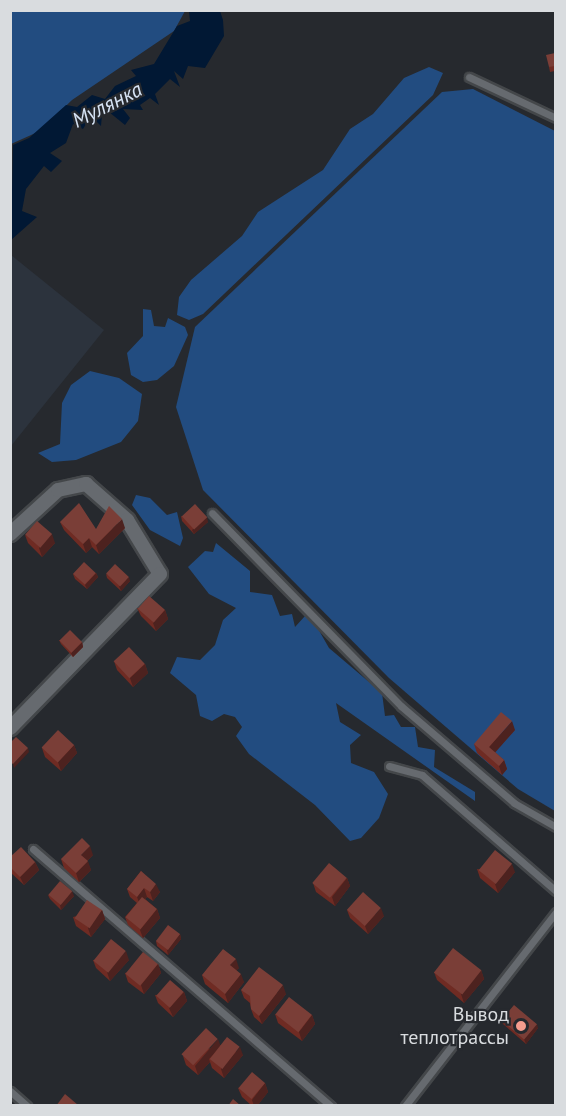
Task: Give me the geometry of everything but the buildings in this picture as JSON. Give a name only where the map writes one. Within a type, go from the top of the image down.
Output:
[{"type":"street","points":[[10,534],[58,490],[86,484],[127,520],[160,574],[10,728]]},
{"type":"lane","points":[[470,77],[555,118]]},
{"type":"lane","points":[[212,513],[401,706],[514,803],[555,827]]},
{"type":"lane","points":[[390,766],[422,774],[555,891]]},
{"type":"lane","points":[[33,849],[331,1106]]},
{"type":"lane","points":[[405,1106],[555,912]]},
{"type":"lane","points":[[10,1091],[27,1106]]},
{"type":"shaded area","points":[[11,11],[185,11],[174,31],[72,100],[40,131],[11,144]]},
{"type":"shaded area","points":[[429,67],[443,73],[433,95],[203,314],[189,320],[177,315],[179,297],[191,280],[242,236],[258,212],[323,170],[350,129],[373,114],[404,78]]},
{"type":"shaded area","points":[[473,89],[555,131],[555,811],[518,789],[389,678],[203,490],[176,407],[195,327],[442,92]]},
{"type":"shaded area","points":[[11,255],[104,330],[11,446]]},
{"type":"shaded area","points":[[143,309],[151,310],[154,326],[165,327],[168,318],[185,327],[188,335],[174,366],[157,380],[143,382],[131,375],[127,353],[143,336]]},
{"type":"shaded area","points":[[90,371],[119,378],[142,394],[138,421],[121,442],[76,460],[52,462],[38,453],[60,444],[62,403],[71,385]]},
{"type":"shaded area","points":[[136,495],[150,498],[167,515],[177,512],[183,538],[180,546],[150,530],[132,505]]},
{"type":"shaded area","points":[[216,543],[250,571],[250,592],[272,595],[280,616],[292,614],[295,627],[305,616],[317,627],[329,648],[382,693],[385,716],[394,715],[401,727],[415,727],[418,747],[435,750],[434,767],[475,792],[475,801],[336,703],[340,722],[361,735],[350,745],[351,763],[374,772],[388,794],[379,818],[361,838],[350,841],[315,805],[249,754],[236,736],[242,727],[235,717],[224,714],[212,721],[200,716],[196,695],[170,673],[177,657],[200,660],[215,645],[223,620],[236,608],[209,594],[188,567],[205,551],[213,552]]},
{"type":"water","name":"Мулянка","points":[[189,11],[220,11],[223,20],[224,36],[205,68],[188,66],[183,79],[174,71],[180,87],[170,79],[155,94],[159,105],[150,98],[140,105],[143,110],[123,109],[130,118],[125,125],[109,112],[102,114],[101,126],[91,116],[83,129],[73,124],[66,143],[50,153],[62,161],[51,172],[44,166],[26,189],[22,211],[37,217],[11,240],[13,145],[29,138],[66,105],[77,107],[92,95],[105,99],[115,86],[136,76],[131,70],[154,64],[177,26],[190,21]]},
{"type":"place","name":"Вывод теплотрассы","points":[[521,1026]]}]
